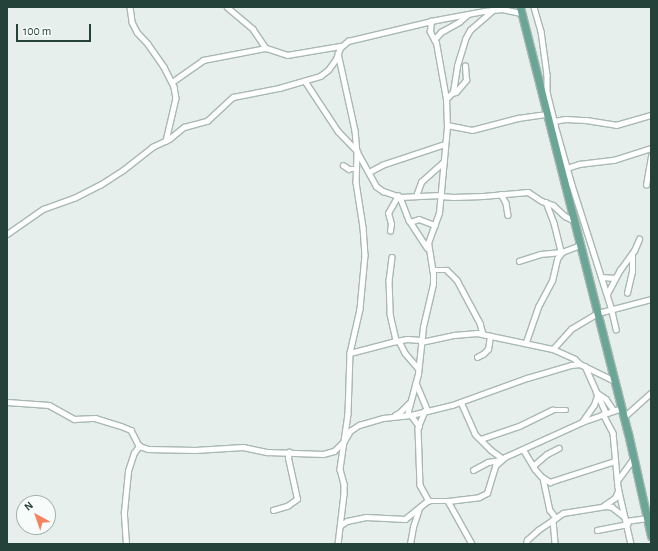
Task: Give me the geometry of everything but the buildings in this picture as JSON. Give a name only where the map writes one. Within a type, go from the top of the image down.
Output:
[{"type":"main road","points":[[520,10],[598,313],[598,321],[622,408],[651,536]]},
{"type":"street","points":[[130,7],[132,22],[137,32],[148,44],[172,82],[176,98],[166,141]]},
{"type":"street","points":[[227,7],[253,29],[266,48]]},
{"type":"street","points":[[534,7],[541,31],[548,75],[547,92],[554,121],[567,168],[607,294],[616,329]]},
{"type":"street","points":[[7,234],[44,210],[74,198],[100,185],[123,170],[152,147],[166,141],[184,127],[212,117],[233,97],[259,93],[320,76],[328,70],[342,46],[348,41],[431,21],[467,15],[485,9],[520,10]]},
{"type":"street","points":[[452,93],[457,66],[465,39],[476,23],[492,10]]},
{"type":"street","points":[[434,40],[441,32],[459,22],[467,15]]},
{"type":"street","points":[[409,415],[416,383],[421,341],[433,284],[428,249],[429,237],[439,213],[443,162],[448,125],[446,99],[434,40],[430,32],[431,21]]},
{"type":"street","points":[[172,82],[203,60],[266,48],[287,55],[292,55],[342,46]]},
{"type":"street","points":[[338,53],[352,113],[357,152],[356,182],[365,240],[360,309],[350,353],[348,414],[340,469],[344,487],[338,544]]},
{"type":"street","points":[[446,99],[452,93],[456,92],[466,80],[465,66]]},
{"type":"street","points":[[305,81],[338,131],[357,152],[378,188],[399,196],[440,195],[453,197],[528,192],[553,205],[565,216],[573,220]]},
{"type":"street","points":[[448,125],[472,130],[518,118],[547,114]]},
{"type":"street","points":[[554,121],[565,119],[586,120],[616,125],[651,115]]},
{"type":"street","points":[[369,172],[382,165],[445,144]]},
{"type":"street","points":[[567,168],[579,164],[614,160],[651,148]]},
{"type":"street","points":[[646,185],[651,156]]},
{"type":"street","points":[[416,196],[421,182],[443,162]]},
{"type":"street","points":[[343,165],[349,169],[356,169]]},
{"type":"street","points":[[501,194],[506,203],[508,215]]},
{"type":"street","points":[[399,196],[410,222],[428,249]]},
{"type":"street","points":[[390,231],[391,224],[388,213],[399,196]]},
{"type":"street","points":[[526,342],[538,307],[552,281],[558,258],[562,252],[554,223],[546,202]]},
{"type":"street","points":[[410,222],[419,219],[435,225]]},
{"type":"street","points":[[607,294],[615,278],[632,254],[639,239]]},
{"type":"street","points":[[519,261],[540,254],[562,252],[580,245]]},
{"type":"street","points":[[628,293],[632,272],[632,254]]},
{"type":"street","points":[[392,257],[389,298],[391,319],[398,341],[405,353],[418,368]]},
{"type":"street","points":[[432,270],[447,270],[457,280],[477,318],[483,334]]},
{"type":"street","points":[[601,277],[615,278]]},
{"type":"street","points":[[553,349],[572,329],[598,313],[611,311],[651,299]]},
{"type":"street","points":[[350,353],[398,341],[421,341],[469,333],[483,334],[553,349],[575,359],[583,365],[615,381]]},
{"type":"street","points":[[477,357],[488,349],[490,336]]},
{"type":"street","points":[[583,365],[613,433],[617,481],[631,544]]},
{"type":"street","points":[[390,416],[409,415],[461,402],[527,378],[583,365]]},
{"type":"street","points":[[416,383],[426,411],[419,426],[420,485],[429,500]]},
{"type":"street","points":[[624,417],[651,393]]},
{"type":"street","points":[[596,394],[606,399],[614,411]]},
{"type":"street","points":[[582,422],[594,405],[596,394]]},
{"type":"street","points":[[139,446],[148,449],[176,451],[243,447],[267,452],[328,453],[334,451],[354,428],[399,413],[411,401]]},
{"type":"street","points":[[7,402],[49,405],[74,419],[95,418],[121,426],[134,433],[139,446]]},
{"type":"street","points":[[461,402],[476,434],[501,459]]},
{"type":"street","points":[[473,470],[488,462],[501,459],[582,422],[622,408]]},
{"type":"street","points":[[481,439],[519,426],[552,410],[566,410]]},
{"type":"street","points":[[409,415],[419,426]]},
{"type":"street","points":[[126,544],[124,512],[128,471],[131,459],[139,446]]},
{"type":"street","points":[[533,466],[547,454],[559,448]]},
{"type":"street","points":[[523,449],[533,466],[543,478],[550,482],[555,482],[615,460]]},
{"type":"street","points":[[272,510],[293,503],[297,499],[288,458],[289,452]]},
{"type":"street","points":[[617,481],[634,458]]},
{"type":"street","points":[[341,525],[352,520],[366,517],[401,520],[408,517],[424,502],[429,500],[448,501],[479,497],[487,493],[495,466],[501,459]]},
{"type":"street","points":[[543,478],[550,510],[554,519],[555,544]]},
{"type":"street","points":[[601,507],[614,498],[619,490]]},
{"type":"street","points":[[448,501],[472,544]]},
{"type":"street","points":[[410,544],[413,527],[420,507]]},
{"type":"street","points":[[526,544],[527,540],[538,530],[554,519],[568,512],[601,507],[612,507],[626,521]]},
{"type":"street","points":[[597,530],[626,521],[647,518]]},
{"type":"street","points":[[335,544],[338,538]]}]
